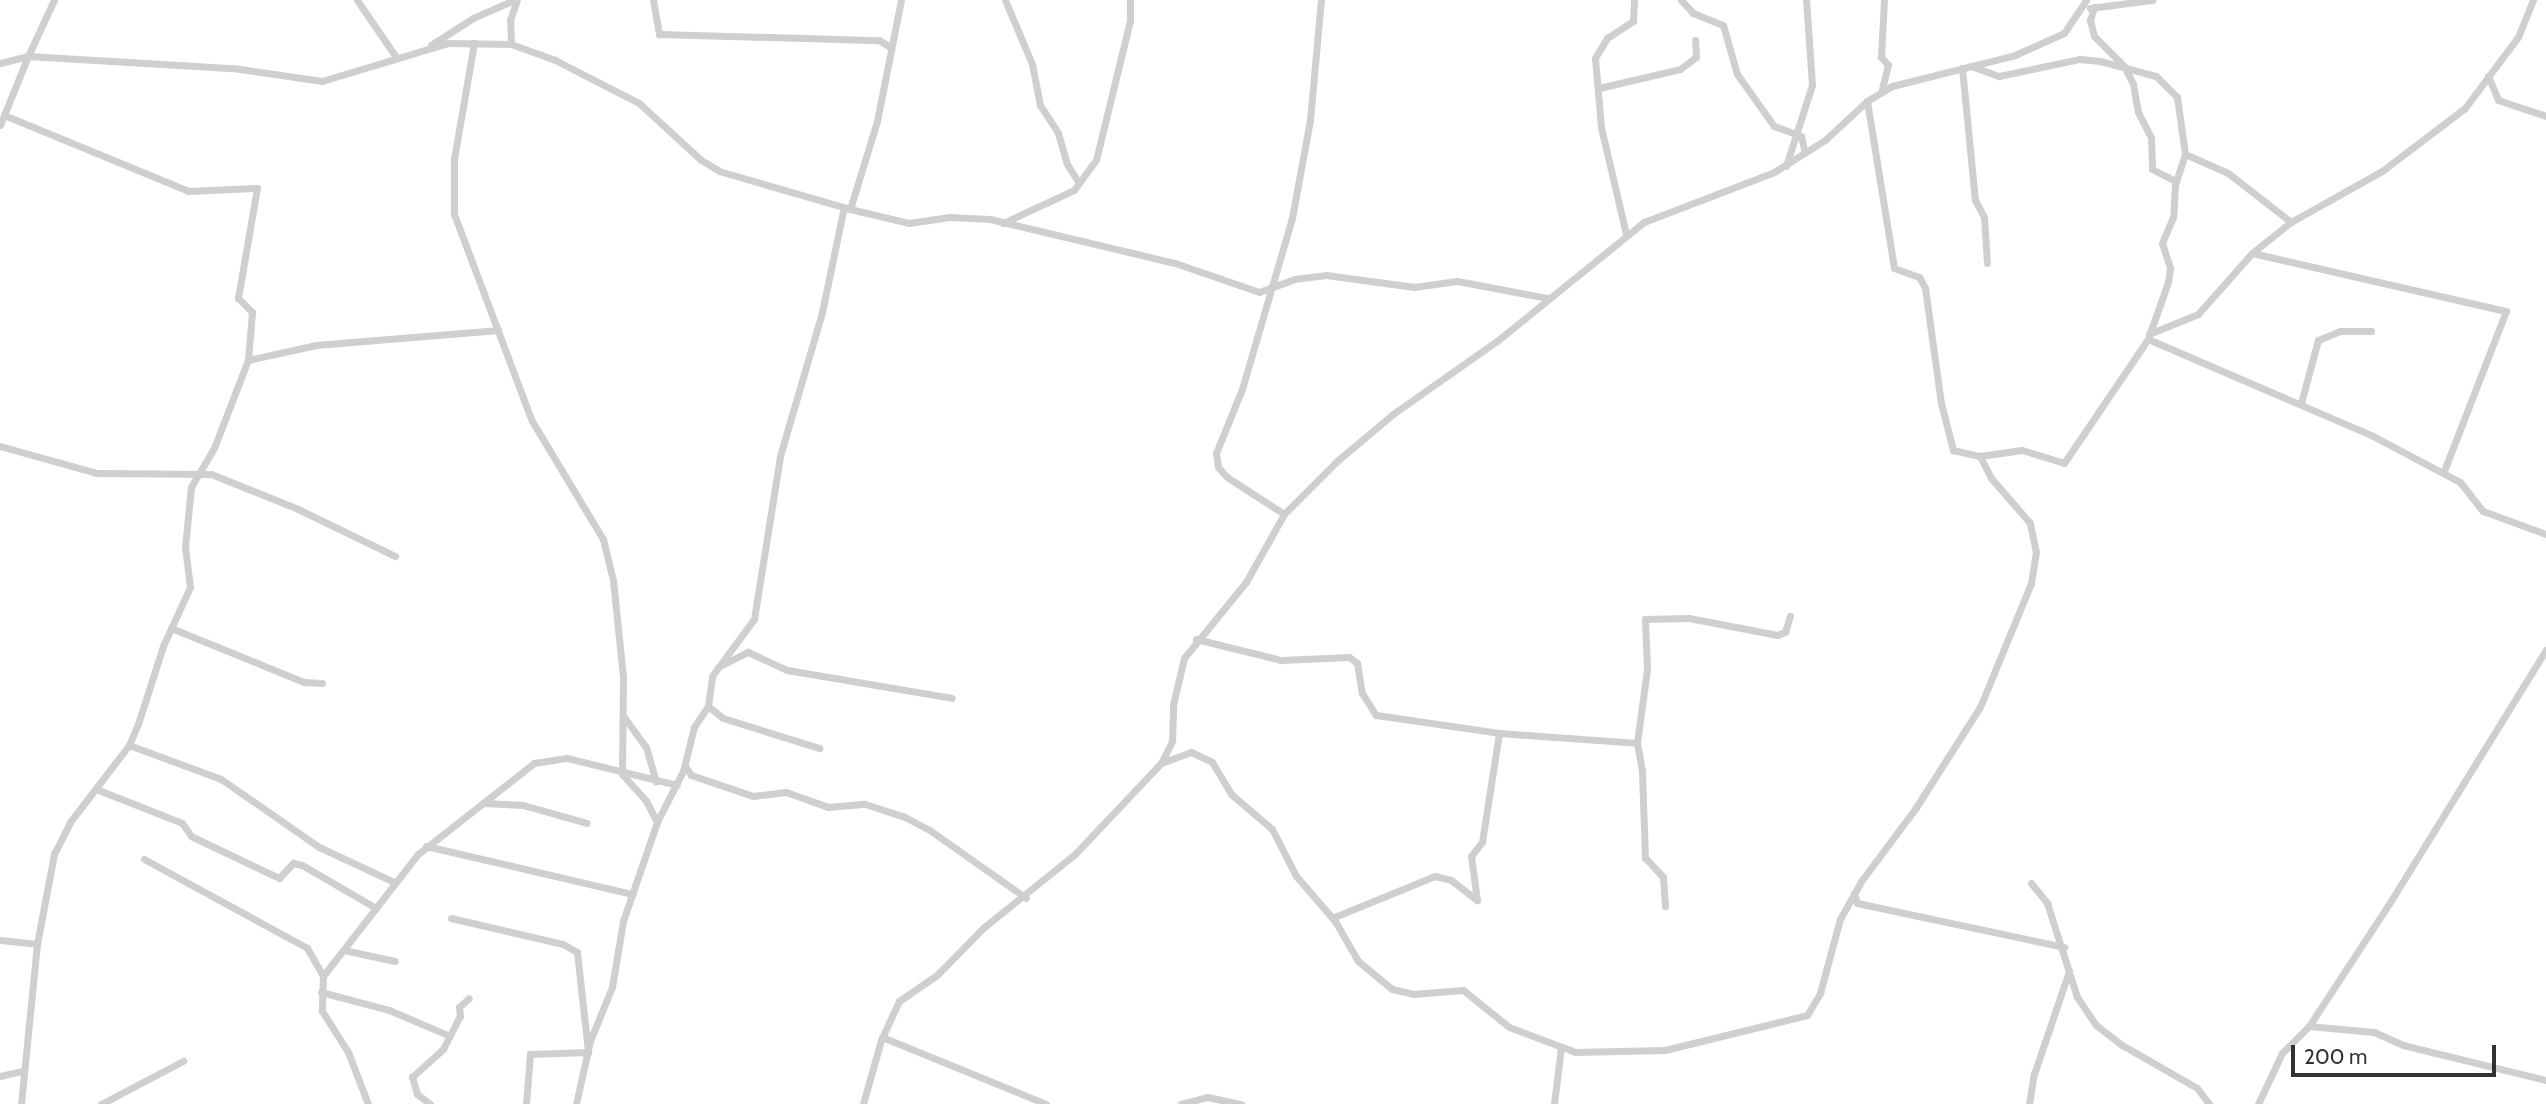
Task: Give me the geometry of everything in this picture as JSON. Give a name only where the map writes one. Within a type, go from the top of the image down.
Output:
[{"type":"street","points":[[0,125],[54,0]]},
{"type":"street","points":[[357,0],[396,57]]},
{"type":"street","points":[[428,47],[473,18],[515,0]]},
{"type":"street","points":[[511,44],[510,20],[515,0]]},
{"type":"street","points":[[653,0],[659,34],[879,40],[892,48]]},
{"type":"street","points":[[576,1104],[588,1052],[612,987],[619,934],[657,822],[685,766],[694,727],[708,706],[709,685],[717,668],[754,619],[780,456],[822,312],[847,208],[877,121],[901,0]]},
{"type":"street","points":[[1005,0],[1032,64],[1040,105],[1058,134],[1067,164],[1079,183]]},
{"type":"street","points":[[1002,223],[1039,209],[1079,183],[1102,147],[1130,21],[1130,0]]},
{"type":"street","points":[[1284,514],[1243,490],[1218,467],[1217,460],[1292,218],[1310,120],[1321,0]]},
{"type":"street","points":[[1626,234],[1601,127],[1595,58],[1607,38],[1633,21],[1634,0]]},
{"type":"street","points":[[1681,0],[1693,13],[1723,25],[1737,74],[1774,125],[1801,136],[1805,153]]},
{"type":"street","points":[[1786,166],[1794,131],[1812,85],[1806,0]]},
{"type":"street","points":[[1881,93],[1888,65],[1881,57],[1884,0]]},
{"type":"street","points":[[863,1104],[882,1037],[899,1002],[937,975],[983,928],[1026,898],[1108,823],[1161,763],[1172,741],[1172,705],[1184,658],[1196,639],[1246,582],[1284,514],[1336,461],[1392,414],[1497,341],[1626,234],[1668,212],[1786,166],[1867,101],[1881,93],[1922,75],[1966,67],[2045,42],[2064,33],[2086,0]]},
{"type":"street","points":[[2080,12],[2094,7],[2152,0]]},
{"type":"street","points":[[1867,101],[1894,268],[1919,277],[1926,288],[1950,446],[1980,456],[2022,450],[2066,461],[2139,347],[2149,337],[2199,314],[2252,254],[2291,222],[2382,171],[2465,108],[2518,37],[2533,0]]},
{"type":"street","points":[[2094,7],[2090,20],[2094,36],[2124,66],[2151,138],[2152,169],[2176,181]]},
{"type":"street","points":[[1599,88],[1680,69],[1696,57],[1695,40]]},
{"type":"street","points":[[0,62],[28,56],[233,68],[321,81],[428,47],[474,43],[511,44],[555,60],[639,103],[701,160],[719,171],[847,208],[909,223],[950,217],[1002,223],[1175,263],[1259,292],[1271,291],[1294,279],[1326,275],[1414,287],[1457,281],[1548,298]]},
{"type":"street","points":[[474,43],[463,92],[453,201],[498,330],[544,447],[590,513],[603,540],[613,580],[624,717],[622,774],[646,801],[657,822]]},
{"type":"street","points":[[1966,67],[1999,76],[2080,60],[2124,66],[2156,76],[2177,97],[2185,154],[2176,181],[2173,217],[2162,243],[2170,273],[2149,337]]},
{"type":"street","points":[[1966,67],[1975,200],[1984,217],[1987,263]]},
{"type":"street","points":[[2488,76],[2498,100],[2546,116]]},
{"type":"street","points":[[4,115],[188,191],[257,188],[239,298],[252,312],[248,360],[201,472],[191,487],[185,547],[190,587],[171,628],[129,744],[70,822],[54,854],[37,944],[20,1104]]},
{"type":"street","points":[[2185,154],[2228,173],[2291,222]]},
{"type":"street","points":[[2252,254],[2506,311],[2444,471]]},
{"type":"street","points":[[248,360],[316,345],[498,330]]},
{"type":"street","points":[[2301,403],[2318,340],[2340,331],[2371,331]]},
{"type":"street","points":[[2149,337],[2301,403],[2444,471],[2460,482],[2483,511],[2546,534]]},
{"type":"street","points":[[0,446],[102,474],[201,472],[298,509],[395,556]]},
{"type":"street","points":[[1161,763],[1191,752],[1212,762],[1231,794],[1272,829],[1296,876],[1332,918],[1358,961],[1385,985],[1413,994],[1463,990],[1509,1027],[1575,1052],[1665,1050],[1807,1015],[1820,993],[1840,919],[1854,893],[1980,706],[2031,583],[2035,552],[2030,523],[1992,478],[1980,456]]},
{"type":"street","points":[[1665,906],[1664,877],[1644,858],[1642,771],[1637,743],[1647,668],[1645,619],[1689,618],[1777,635],[1784,632],[1790,616]]},
{"type":"street","points":[[171,628],[304,682],[322,683]]},
{"type":"street","points":[[1196,639],[1281,660],[1349,657],[1357,663],[1362,693],[1376,716],[1499,733],[1637,743]]},
{"type":"street","points":[[2258,1104],[2282,1053],[2309,1026],[2516,704],[2546,650]]},
{"type":"street","points":[[717,668],[748,652],[787,670],[952,698]]},
{"type":"street","points":[[708,706],[723,718],[819,748]]},
{"type":"street","points":[[624,717],[646,747],[656,782]]},
{"type":"street","points":[[1332,918],[1436,876],[1451,880],[1476,900],[1471,856],[1482,842],[1499,733]]},
{"type":"street","points":[[129,744],[221,779],[319,847],[394,882]]},
{"type":"street","points":[[368,1104],[348,1052],[322,1011],[323,976],[394,882],[426,846],[534,763],[548,759],[581,761],[622,774],[677,785]]},
{"type":"street","points":[[685,766],[691,775],[753,796],[786,792],[828,807],[865,804],[902,817],[931,831],[1026,898]]},
{"type":"street","points":[[96,789],[182,823],[191,836],[279,878],[293,863],[302,864],[376,908]]},
{"type":"street","points":[[483,803],[523,805],[587,823]]},
{"type":"street","points":[[426,846],[632,894]]},
{"type":"street","points":[[145,859],[288,934],[307,948],[323,976]]},
{"type":"street","points":[[2031,883],[2041,890],[2064,947],[2077,997],[2096,1025],[2122,1045],[2197,1088],[2209,1104]]},
{"type":"street","points":[[1854,893],[1857,902],[2064,947]]},
{"type":"street","points":[[451,918],[572,947],[588,1052]]},
{"type":"street","points":[[0,940],[37,944]]},
{"type":"street","points":[[344,950],[395,961]]},
{"type":"street","points":[[2029,1104],[2034,1074],[2070,970]]},
{"type":"street","points":[[321,992],[389,1010],[450,1036]]},
{"type":"street","points":[[430,1104],[417,1094],[412,1077],[443,1049],[459,1007],[469,998]]},
{"type":"street","points":[[2309,1026],[2374,1032],[2403,1045],[2546,1080]]},
{"type":"street","points":[[882,1037],[1046,1104]]},
{"type":"street","points":[[1554,1104],[1561,1048]]},
{"type":"street","points":[[526,1104],[530,1054],[588,1052]]},
{"type":"street","points":[[101,1104],[183,1061]]},
{"type":"street","points":[[0,1076],[22,1071]]},
{"type":"street","points":[[1181,1104],[1207,1097],[1241,1104]]}]
